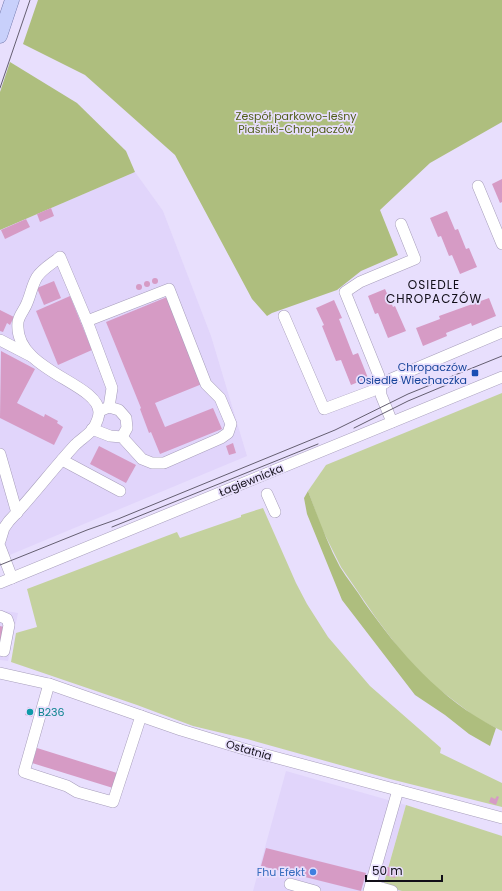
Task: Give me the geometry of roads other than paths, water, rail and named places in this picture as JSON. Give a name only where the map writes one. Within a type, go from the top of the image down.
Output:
[{"type":"main road","points":[[2,31],[12,0]]},
{"type":"street","points":[[478,186],[502,244]]},
{"type":"street","points":[[392,422],[381,395],[379,376],[345,292],[360,282],[415,259],[401,224]]},
{"type":"street","points":[[0,541],[4,528],[62,460],[92,429],[104,410],[112,388],[87,321],[60,257],[37,276],[27,303],[18,320],[18,331],[21,341],[35,358],[48,369],[90,394],[97,404],[104,410],[119,410],[126,418],[127,428],[122,437]]},
{"type":"street","points":[[87,321],[169,289],[206,384],[220,398],[230,424],[228,433],[221,438],[164,463],[152,463],[142,459],[122,437],[110,436],[92,429]]},
{"type":"street","points":[[284,316],[324,409],[372,391],[391,379],[502,332]]},
{"type":"street","points":[[0,340],[35,358]]},
{"type":"street","name":"Łagiewnicka","points":[[0,583],[502,377]]},
{"type":"street","points":[[0,454],[17,513]]},
{"type":"street","points":[[62,460],[120,491]]},
{"type":"street","points":[[267,494],[275,512]]},
{"type":"street","points":[[0,547],[12,578]]},
{"type":"street","points":[[0,616],[7,619],[9,625],[4,651],[0,650]]},
{"type":"street","name":"Ostatnia","points":[[0,672],[49,684],[181,730],[244,749],[502,818]]},
{"type":"street","points":[[49,684],[24,772],[68,786],[77,792],[113,802],[140,716]]},
{"type":"street","points":[[392,891],[370,888],[398,790]]},
{"type":"street","points":[[290,884],[315,891]]},
{"type":"tram line","points":[[0,88],[30,0]]},
{"type":"tram line","points":[[0,565],[118,519],[335,430],[408,394],[502,356]]},
{"type":"tram line","points":[[354,428],[408,401],[463,378]]},
{"type":"tram line","points":[[112,527],[318,444]]},
{"type":"place","name":"Chropaczów Osiedle Wiechaczka","points":[[475,373]]},
{"type":"place","name":"B236","points":[[30,712]]},
{"type":"place","name":"Fhu Efekt","points":[[313,872]]},
{"type":"district","name":"OSIEDLE CHROPACZÓW","points":[[434,292]]},
{"type":"park label","name":"Zespół parkowo-leśny Piaśniki-Chropaczów","points":[[296,122]]}]
